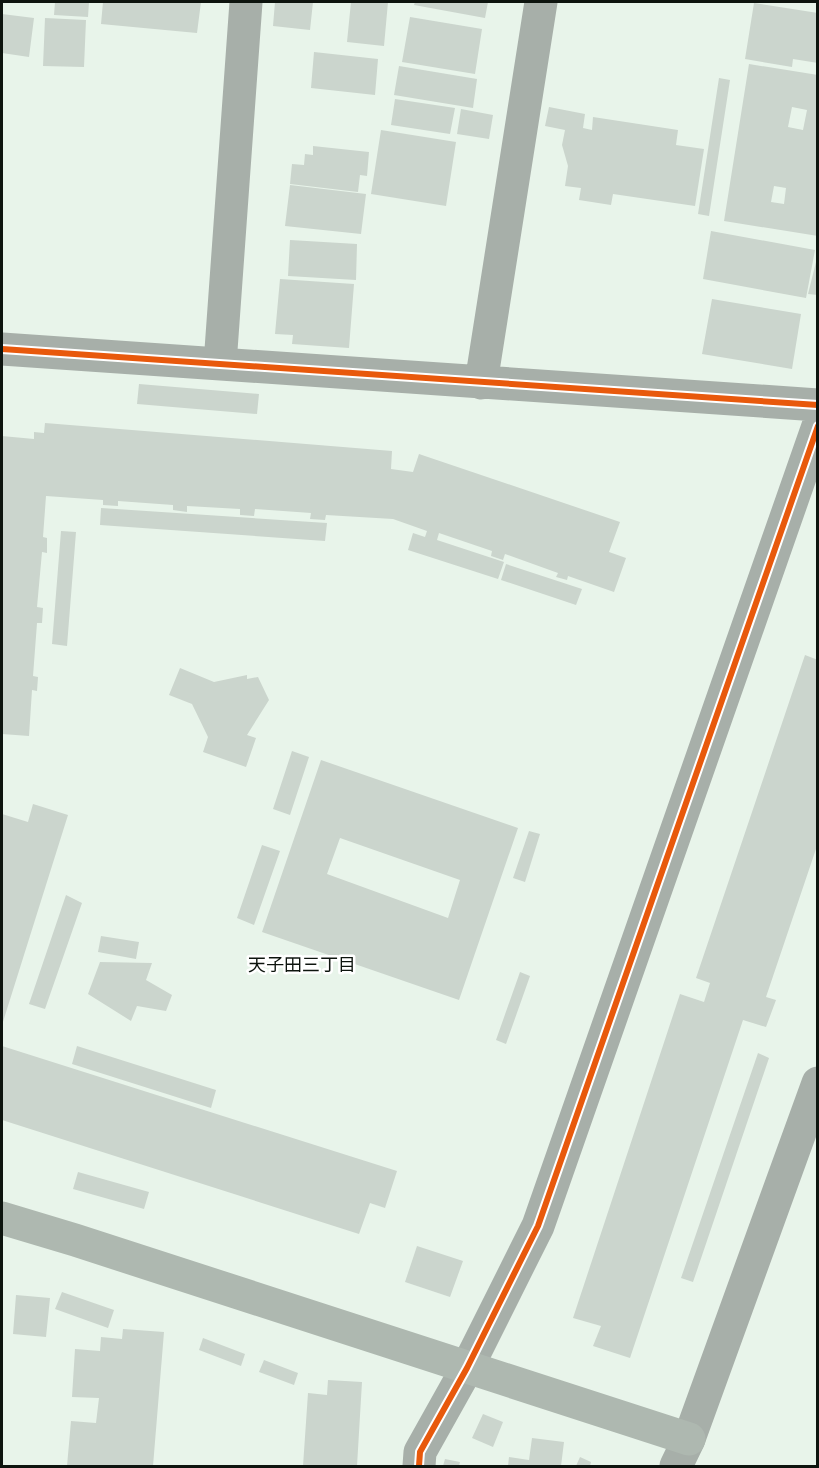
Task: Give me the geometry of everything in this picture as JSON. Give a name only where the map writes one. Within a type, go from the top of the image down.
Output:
[{"type":"street","points":[[220,364],[246,2]]},
{"type":"street","points":[[481,383],[542,2]]},
{"type":"street","points":[[2,349],[818,405]]},
{"type":"street","points":[[418,1467],[420,1452],[467,1368],[538,1226],[818,426]]},
{"type":"street","points":[[2,1218],[467,1368],[682,1453],[818,1083]]},
{"type":"building","points":[[55,2],[89,2],[88,17],[54,15]]},
{"type":"building","points":[[103,2],[201,2],[197,33],[101,24]]},
{"type":"building","points":[[275,2],[313,2],[310,30],[273,26]]},
{"type":"building","points":[[351,2],[388,2],[384,46],[347,42]]},
{"type":"building","points":[[415,2],[488,2],[485,18],[414,5]]},
{"type":"building","points":[[754,3],[818,13],[818,63],[793,59],[792,67],[745,59]]},
{"type":"building","points":[[2,14],[34,18],[29,57],[2,53]]},
{"type":"building","points":[[410,17],[482,29],[475,74],[402,62]]},
{"type":"building","points":[[45,18],[86,20],[84,67],[43,66]]},
{"type":"building","points":[[314,52],[378,59],[375,95],[311,88]]},
{"type":"building","points":[[749,64],[818,75],[818,236],[724,221]],"holes":[[[792,107],[807,110],[803,130],[788,127]],[[774,186],[786,188],[784,204],[771,202]]]},
{"type":"building","points":[[399,66],[477,79],[473,108],[394,95]]},
{"type":"building","points":[[719,78],[730,80],[709,216],[698,214]]},
{"type":"building","points":[[395,99],[455,108],[450,134],[391,125]]},
{"type":"building","points":[[549,107],[585,114],[583,128],[592,130],[593,117],[678,130],[676,145],[704,149],[695,206],[613,194],[611,205],[579,200],[581,188],[565,186],[568,166],[562,145],[565,130],[545,126]]},
{"type":"building","points":[[461,109],[493,115],[489,139],[457,134]]},
{"type":"building","points":[[381,130],[456,142],[446,206],[371,194]]},
{"type":"building","points":[[313,146],[369,152],[367,176],[360,175],[358,192],[290,184],[292,164],[304,165],[305,154],[313,155]]},
{"type":"building","points":[[290,185],[366,194],[361,234],[285,226]]},
{"type":"building","points":[[711,231],[815,250],[806,298],[703,279]]},
{"type":"building","points":[[290,240],[357,244],[356,280],[288,276]]},
{"type":"building","points":[[818,254],[818,295],[808,294]]},
{"type":"building","points":[[280,279],[354,284],[349,348],[292,344],[293,335],[275,334]]},
{"type":"building","points":[[712,299],[801,314],[792,369],[702,354]]},
{"type":"building","points":[[139,384],[259,394],[257,414],[137,404]]},
{"type":"building","points":[[45,423],[392,451],[391,469],[413,472],[419,454],[620,522],[609,552],[626,558],[614,592],[568,576],[567,580],[556,577],[558,573],[505,554],[503,560],[491,556],[492,551],[439,533],[437,540],[504,562],[498,579],[408,550],[413,533],[425,537],[427,531],[393,519],[326,515],[325,520],[310,519],[311,513],[255,509],[254,516],[240,515],[240,509],[187,506],[187,512],[173,510],[173,505],[118,501],[118,506],[103,505],[103,500],[46,496],[43,537],[47,538],[47,553],[42,552],[37,607],[43,608],[42,623],[37,623],[33,676],[38,677],[37,691],[32,690],[29,736],[2,734],[2,436],[34,439],[34,432],[44,433]]},
{"type":"building","points":[[101,508],[327,523],[325,541],[100,525]]},
{"type":"building","points":[[61,531],[76,532],[67,646],[52,644]]},
{"type":"building","points":[[506,564],[582,589],[576,605],[501,580]]},
{"type":"building","points":[[805,655],[818,660],[818,843],[766,997],[776,1000],[766,1027],[743,1020],[630,1358],[593,1346],[601,1326],[573,1318],[680,994],[704,1002],[710,983],[696,978]]},
{"type":"building","points":[[180,668],[214,682],[247,675],[247,679],[258,677],[269,700],[247,735],[256,738],[246,767],[203,752],[208,737],[192,704],[169,695]]},
{"type":"building","points":[[292,751],[309,757],[290,815],[273,809]]},
{"type":"building","points":[[321,760],[518,828],[459,1000],[262,932]],"holes":[[[340,838],[460,880],[448,918],[327,874]]]},
{"type":"building","points":[[33,804],[68,815],[2,1025],[2,814],[28,822]]},
{"type":"building","points":[[529,831],[540,834],[525,882],[513,878]]},
{"type":"building","points":[[262,845],[280,851],[254,925],[237,918]]},
{"type":"building","points":[[66,895],[82,903],[45,1009],[29,1004]]},
{"type":"building","points":[[101,936],[139,942],[136,959],[98,952]]},
{"type":"building","points":[[100,962],[152,963],[146,980],[172,995],[166,1011],[137,1006],[131,1021],[88,994]]},
{"type":"building","points":[[520,972],[530,976],[506,1044],[496,1040]]},
{"type":"building","points":[[2,1046],[397,1171],[385,1208],[370,1203],[359,1234],[2,1120]]},
{"type":"building","points":[[77,1046],[216,1090],[211,1108],[72,1064]]},
{"type":"building","points":[[758,1053],[769,1058],[693,1282],[681,1278]]},
{"type":"building","points":[[78,1172],[149,1192],[144,1209],[73,1189]]},
{"type":"building","points":[[417,1246],[463,1261],[450,1297],[405,1282]]},
{"type":"building","points":[[62,1292],[114,1310],[108,1328],[55,1309]]},
{"type":"building","points":[[16,1295],[50,1298],[46,1337],[13,1334]]},
{"type":"building","points":[[123,1329],[164,1332],[153,1466],[67,1466],[71,1421],[96,1423],[99,1398],[72,1397],[75,1349],[100,1351],[101,1337],[122,1339]]},
{"type":"building","points":[[203,1338],[245,1354],[241,1366],[199,1350]]},
{"type":"building","points":[[264,1360],[298,1373],[294,1385],[259,1372]]},
{"type":"building","points":[[328,1380],[362,1382],[357,1466],[303,1466],[308,1393],[327,1395]]},
{"type":"building","points":[[483,1414],[503,1422],[493,1447],[472,1438]]},
{"type":"building","points":[[532,1438],[564,1442],[561,1466],[508,1466],[509,1457],[529,1460]]},
{"type":"building","points":[[580,1457],[591,1462],[590,1466],[576,1466]]},
{"type":"building","points":[[445,1459],[460,1462],[459,1466],[443,1466]]},
{"type":"cycle path","points":[[2,349],[818,405]]},
{"type":"cycle path","points":[[419,1466],[420,1452],[467,1368],[538,1226],[818,426]]},
{"type":"district","name":"天子田三丁目","points":[[302,965]]}]
